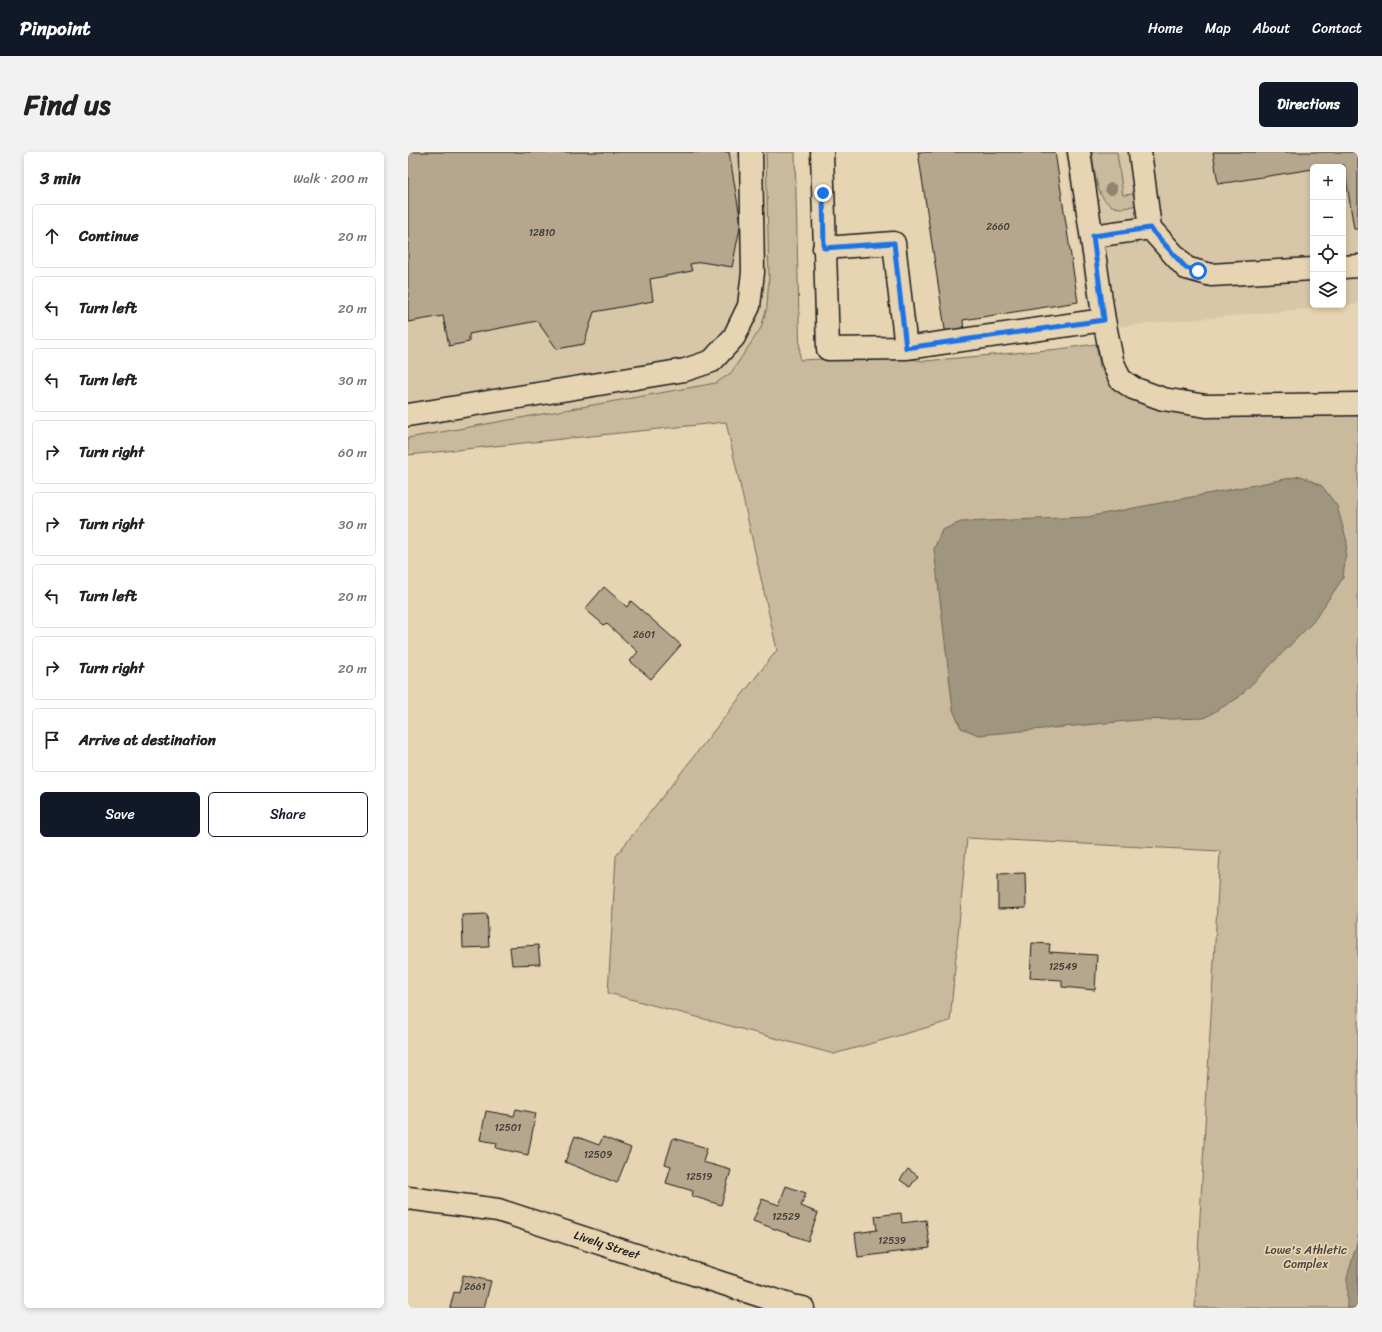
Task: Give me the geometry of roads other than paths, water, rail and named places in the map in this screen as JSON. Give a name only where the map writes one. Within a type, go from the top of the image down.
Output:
[{"type":"street","points":[[408,415],[685,370],[712,361],[734,337],[749,306],[754,272],[751,152]]},
{"type":"street","points":[[822,152],[828,349],[906,348],[1104,320]]},
{"type":"street","points":[[1079,152],[1093,236],[1104,320],[1112,360],[1120,378],[1133,388],[1163,399],[1206,406],[1358,404]]},
{"type":"street","points":[[1140,152],[1150,228],[1186,268],[1211,275],[1310,269]]},
{"type":"street","points":[[1093,236],[1150,228]]},
{"type":"street","points":[[824,248],[894,243],[906,348]]},
{"type":"street","points":[[1346,267],[1358,266]]},
{"type":"street","name":"Lively Street","points":[[408,1198],[498,1210],[792,1306],[803,1308]]},
{"type":"park label","name":"Lowe's Athletic Complex","points":[[1306,1257]]}]
